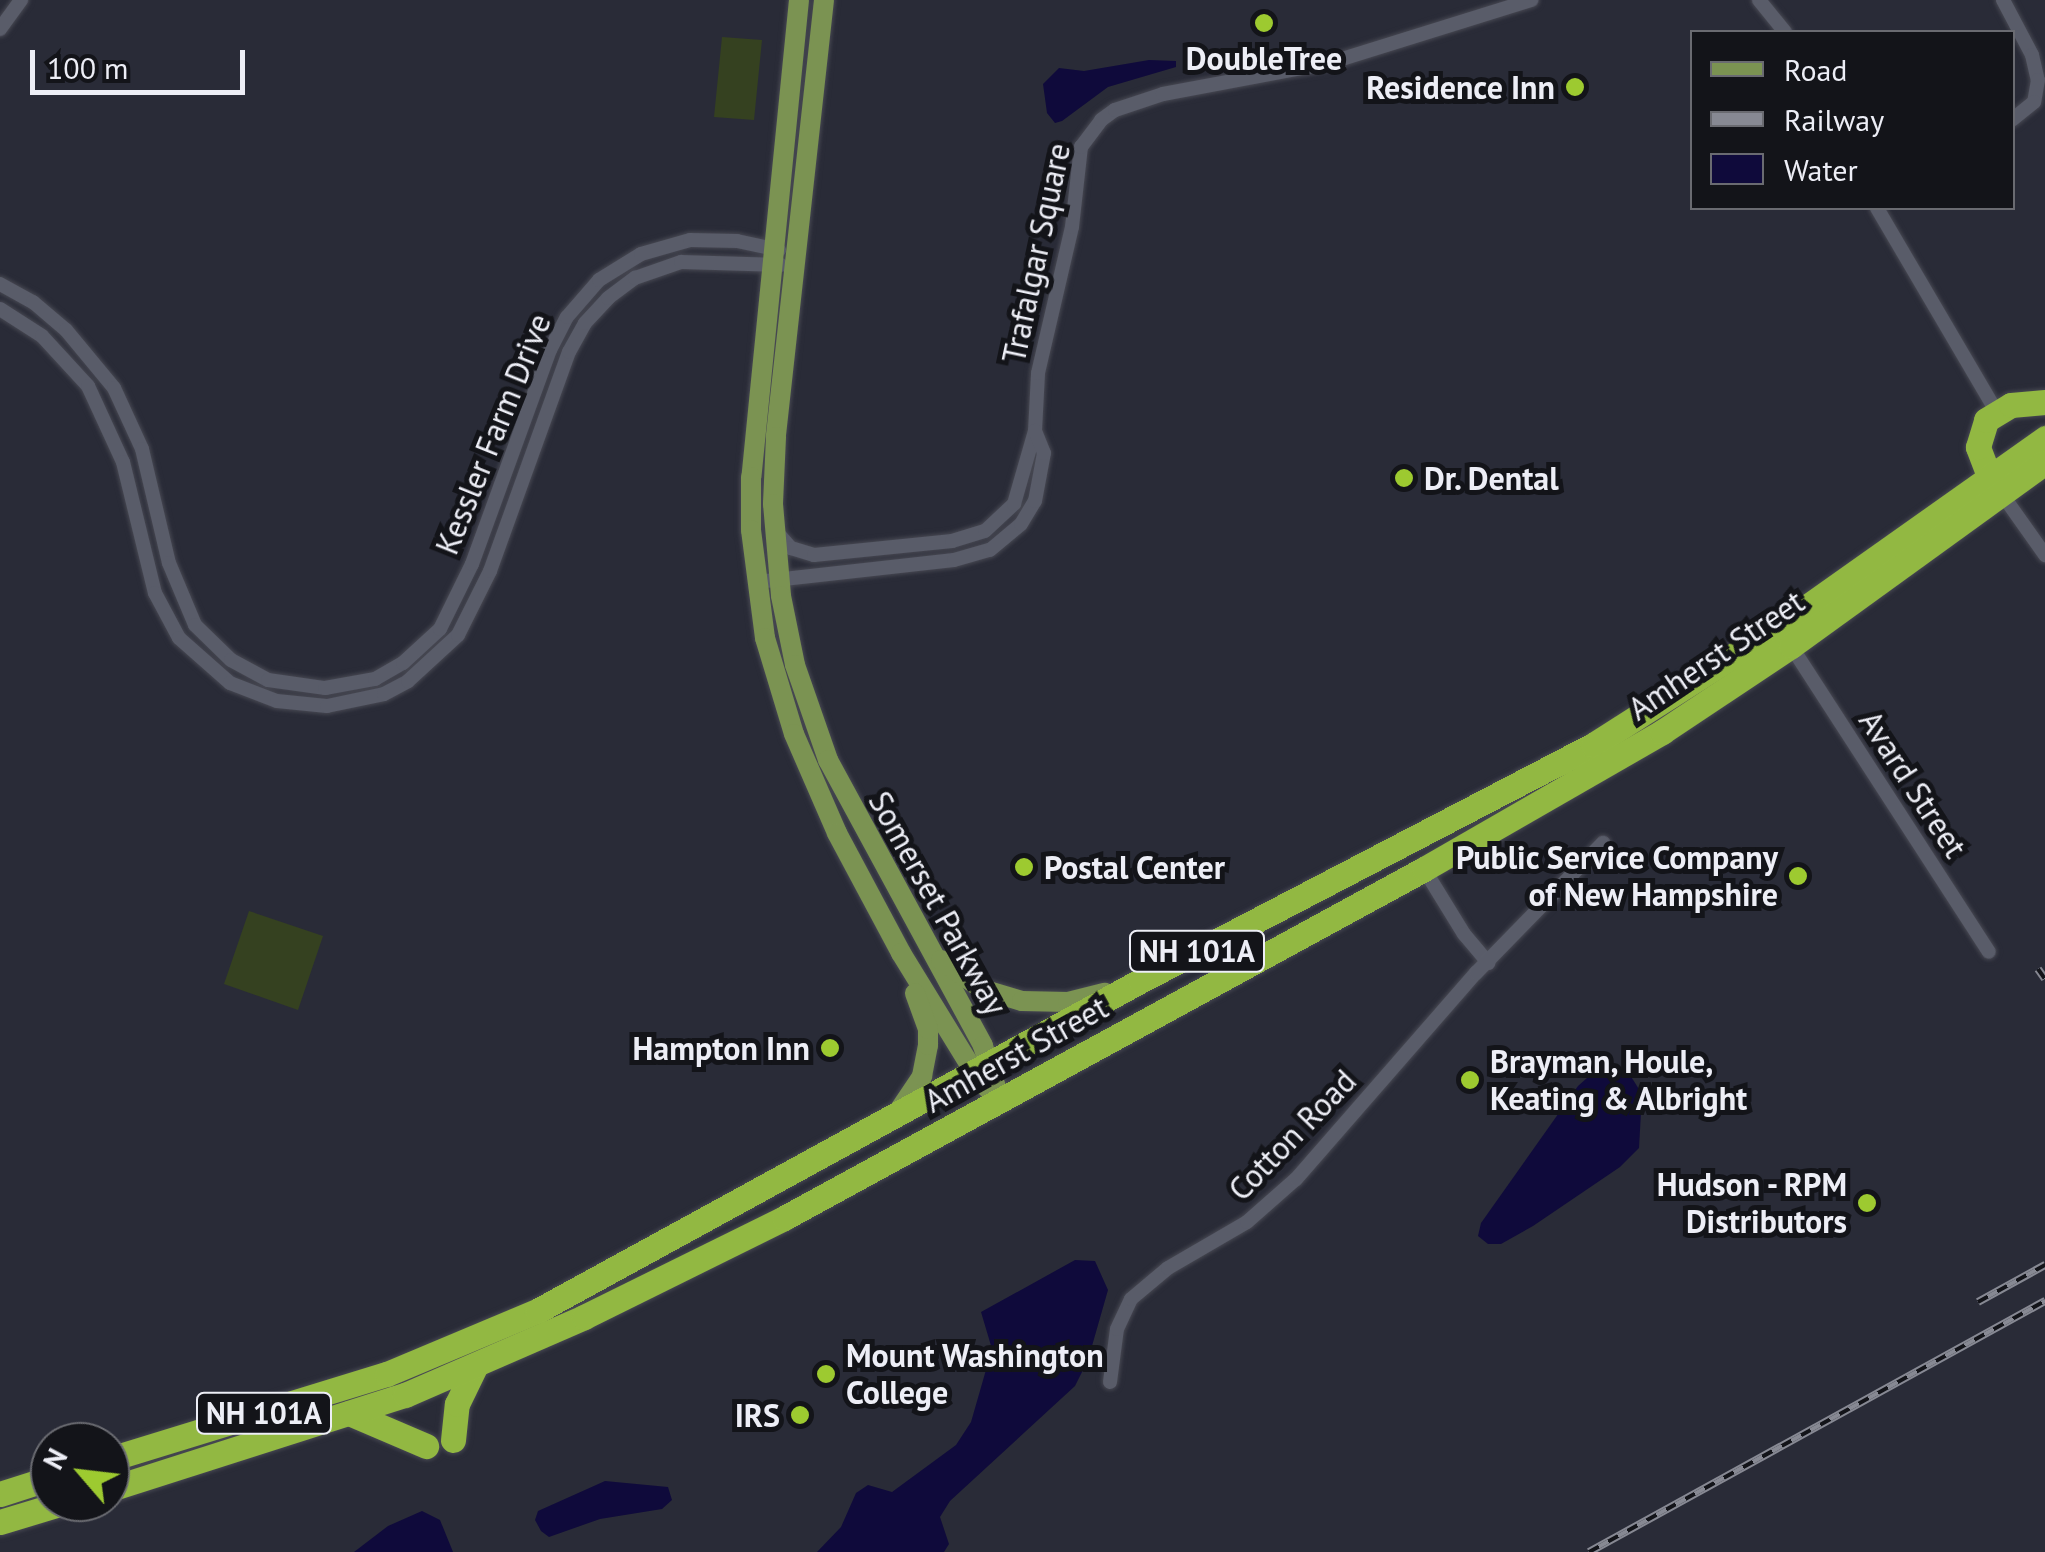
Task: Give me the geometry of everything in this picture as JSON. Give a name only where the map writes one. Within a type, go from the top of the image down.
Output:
[{"type":"highway","points":[[1995,484],[1978,440],[1996,411],[2011,404],[2045,402]]},
{"type":"highway","name":"Amherst Street","points":[[130,1483],[349,1413],[476,1366],[700,1262],[1424,869],[1662,732],[1791,646],[1995,484],[2045,438]]},
{"type":"highway","name":"Amherst Street","points":[[130,1453],[386,1374],[469,1342],[552,1303],[1140,981],[1594,745],[1995,484],[2045,462]]},
{"type":"highway","points":[[453,1440],[457,1404],[476,1366]]},
{"type":"highway","points":[[349,1413],[426,1446]]},
{"type":"highway","points":[[0,1494],[30,1484]]},
{"type":"highway","points":[[0,1522],[30,1513]]},
{"type":"main road","name":"Somerset Parkway","points":[[799,0],[779,259],[774,525],[778,580],[795,665],[818,736],[1000,1100]]},
{"type":"main road","name":"Somerset Parkway","points":[[824,0],[779,259],[750,477],[765,638],[794,734],[832,822],[901,953],[982,1067]]},
{"type":"main road","points":[[922,938],[965,980],[991,993],[1022,1001],[1080,1000],[1140,981]]},
{"type":"main road","points":[[894,1114],[922,1076],[929,1039],[901,953]]},
{"type":"street","points":[[0,29],[21,0]]},
{"type":"street","name":"Trafalgar Square","points":[[774,525],[791,548],[814,555],[976,536],[1014,504],[1035,431],[1038,372],[1072,227],[1081,146],[1101,120],[1146,98],[1329,64],[1531,0]]},
{"type":"street","points":[[1759,0],[1782,30]]},
{"type":"street","points":[[2003,0],[2032,55],[2038,80],[2034,102],[2015,118]]},
{"type":"street","points":[[1878,210],[1996,411]]},
{"type":"street","name":"Kessler Farm Drive","points":[[0,284],[46,312],[114,388],[142,449],[169,564],[195,625],[231,660],[268,680],[325,688],[375,678],[403,663],[440,629],[472,564],[550,350],[567,317],[599,280],[641,254],[690,240],[726,240],[779,259]]},
{"type":"street","name":"Kessler Farm Drive","points":[[0,309],[54,348],[96,400],[123,462],[155,593],[179,638],[202,663],[230,682],[277,701],[328,706],[384,694],[408,681],[436,660],[458,635],[490,571],[570,352],[585,323],[608,298],[635,278],[681,262],[779,259]]},
{"type":"street","name":"Trafalgar Square","points":[[757,582],[954,560],[990,550],[1021,524],[1040,487],[1044,453],[1035,431]]},
{"type":"street","points":[[1995,484],[2045,555]]},
{"type":"street","name":"Avard Street","points":[[1791,646],[1990,952]]},
{"type":"street","name":"Cotton Road","points":[[1110,1382],[1117,1329],[1131,1299],[1168,1268],[1228,1236],[1280,1194],[1488,963],[1604,843]]},
{"type":"street","points":[[1424,869],[1464,934],[1488,963]]},
{"type":"green space","points":[[722,37],[762,40],[754,120],[714,117]]},
{"type":"green space","points":[[249,911],[323,936],[298,1010],[224,984]]},
{"type":"water","points":[[1149,60],[1176,61],[1176,67],[1108,87],[1062,121],[1055,123],[1047,113],[1043,84],[1059,68],[1084,71]]},
{"type":"water","points":[[1611,1069],[1630,1075],[1642,1094],[1639,1148],[1620,1167],[1533,1226],[1501,1244],[1488,1244],[1478,1236],[1481,1223],[1578,1086],[1596,1070]]},
{"type":"water","points":[[1075,1260],[1095,1261],[1108,1290],[1088,1360],[1075,1386],[950,1501],[940,1517],[949,1544],[944,1552],[817,1552],[841,1527],[856,1493],[868,1485],[892,1492],[956,1445],[971,1422],[992,1349],[981,1312]]},
{"type":"water","points":[[605,1481],[668,1487],[672,1500],[662,1509],[600,1519],[549,1537],[541,1531],[535,1520],[538,1511]]},
{"type":"water","points":[[422,1511],[440,1520],[453,1552],[354,1552],[388,1526]]},
{"type":"railway","points":[[2038,969],[2045,979]]},
{"type":"railway","points":[[1978,1302],[2045,1265]]},
{"type":"railway","points":[[1589,1552],[2045,1301]]},
{"type":"place","name":"DoubleTree","points":[[1264,23]]},
{"type":"place","name":"Residence Inn","points":[[1575,87]]},
{"type":"place","name":"Dr. Dental","points":[[1404,478]]},
{"type":"place","name":"Postal Center","points":[[1024,867]]},
{"type":"place","name":"Public Service Company of New Hampshire","points":[[1798,876]]},
{"type":"place","name":"Hampton Inn","points":[[830,1048]]},
{"type":"place","name":"Brayman, Houle, Keating & Albright","points":[[1470,1080]]},
{"type":"place","name":"Hudson - RPM Distributors","points":[[1867,1203]]},
{"type":"place","name":"Mount Washington College","points":[[826,1374]]},
{"type":"place","name":"IRS","points":[[800,1415]]}]
